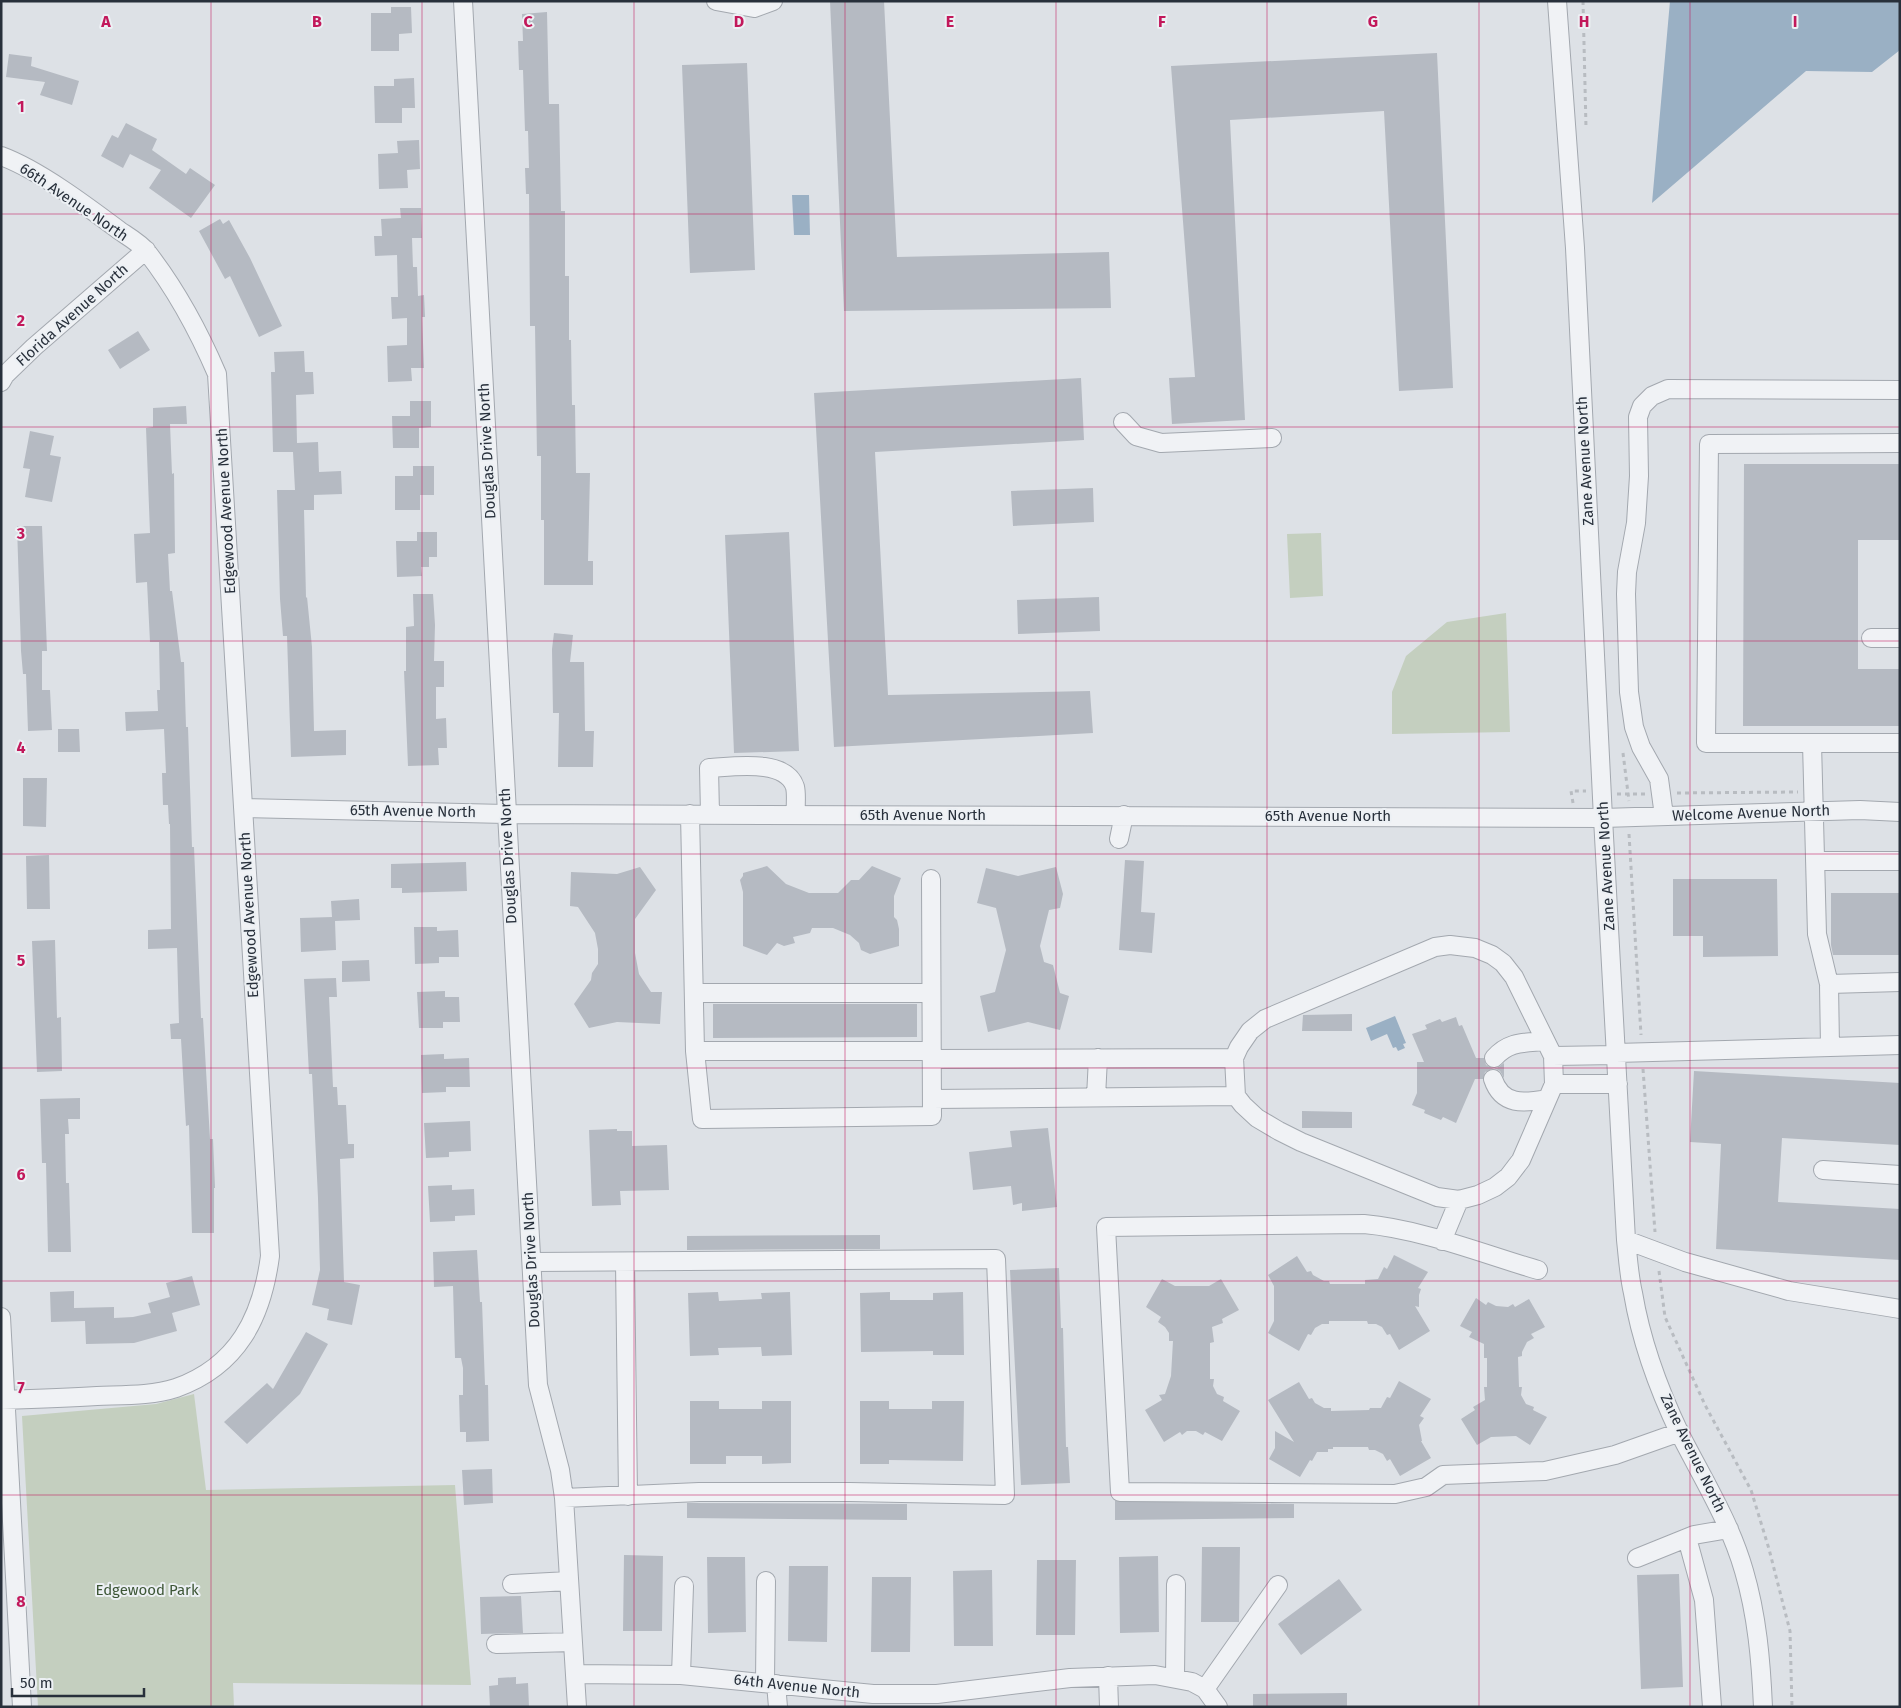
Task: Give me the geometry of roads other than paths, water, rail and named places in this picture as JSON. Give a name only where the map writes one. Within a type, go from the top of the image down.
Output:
[{"type":"street","name":"Douglas Drive North","points":[[463,1],[538,1385],[560,1470],[564,1498],[577,1707]]},
{"type":"street","points":[[716,1],[754,8],[773,1]]},
{"type":"street","name":"Zane Avenue North","points":[[1557,1],[1575,248],[1626,1240],[1632,1293],[1645,1344],[1663,1395],[1729,1529],[1744,1571],[1756,1622],[1762,1675],[1763,1707]]},
{"type":"street","name":"66th Avenue North","points":[[1,156],[52,184],[99,215],[146,250]]},
{"type":"street","name":"Florida Avenue North","points":[[1,382],[34,347],[146,250]]},
{"type":"street","name":"Edgewood Avenue North","points":[[3,1400],[143,1394],[175,1388],[199,1378],[224,1360],[242,1340],[257,1313],[266,1284],[270,1256],[217,374],[193,326],[146,250]]},
{"type":"street","points":[[1664,816],[1659,779],[1641,747],[1634,727],[1629,692],[1627,572],[1636,523],[1639,476],[1638,417],[1642,406],[1652,396],[1668,389],[1900,390]]},
{"type":"street","points":[[1123,422],[1136,436],[1161,443],[1272,438]]},
{"type":"street","points":[[1900,443],[1709,444],[1706,743],[1900,743]]},
{"type":"street","points":[[1870,638],[1900,638]]},
{"type":"street","points":[[1812,743],[1817,934],[1829,984],[1830,1047]]},
{"type":"street","points":[[710,814],[709,768],[768,767],[781,771],[790,779],[795,787],[796,815]]},
{"type":"street","name":"65th Avenue North","points":[[243,808],[506,814],[1603,818]]},
{"type":"street","name":"Welcome Avenue North","points":[[1603,818],[1860,810],[1900,812]]},
{"type":"street","points":[[690,814],[696,1051],[702,1119],[932,1116],[931,879]]},
{"type":"street","points":[[1119,839],[1124,815]]},
{"type":"street","points":[[1815,861],[1900,861]]},
{"type":"street","points":[[1450,945],[1475,948],[1503,964],[1514,977],[1549,1049],[1551,1092],[1521,1160],[1508,1177],[1495,1187],[1478,1195],[1459,1200],[1437,1197],[1301,1142],[1258,1118],[1236,1096],[1234,1058],[1250,1031],[1265,1019],[1436,947],[1450,945]]},
{"type":"street","points":[[1829,984],[1900,982]]},
{"type":"street","points":[[694,993],[931,993]]},
{"type":"street","points":[[1494,1058],[1504,1048],[1514,1044],[1549,1049],[1616,1054],[1900,1045]]},
{"type":"street","points":[[696,1051],[1098,1058],[1234,1058]]},
{"type":"street","points":[[1096,1097],[1098,1058]]},
{"type":"street","points":[[1493,1080],[1495,1087],[1503,1096],[1515,1102],[1528,1102],[1551,1092],[1618,1084]]},
{"type":"street","points":[[932,1099],[1236,1096]]},
{"type":"street","points":[[1823,1170],[1900,1175]]},
{"type":"street","points":[[1442,1241],[1459,1200]]},
{"type":"street","points":[[1538,1270],[1385,1226],[1364,1224],[1106,1227],[1120,1492],[1395,1494],[1426,1487],[1443,1475],[1545,1471],[1615,1455],[1680,1432]]},
{"type":"street","points":[[1626,1240],[1685,1262],[1789,1291],[1900,1308]]},
{"type":"street","points":[[532,1262],[996,1259],[1005,1495],[699,1492],[564,1498]]},
{"type":"street","points":[[625,1262],[628,1496]]},
{"type":"street","points":[[1,1317],[3,1400],[22,1707]]},
{"type":"street","points":[[1637,1558],[1688,1538],[1729,1529]]},
{"type":"street","points":[[1688,1538],[1704,1600],[1712,1707]]},
{"type":"street","points":[[512,1584],[569,1581]]},
{"type":"street","points":[[766,1581],[770,1683],[778,1707]]},
{"type":"street","points":[[1175,1678],[1176,1584]]},
{"type":"street","points":[[1218,1707],[1205,1689],[1278,1585]]},
{"type":"street","points":[[681,1674],[684,1586]]},
{"type":"street","points":[[496,1644],[573,1642]]},
{"type":"street","name":"64th Avenue North","points":[[575,1674],[681,1674],[770,1683],[859,1700],[937,1694],[1070,1678],[1108,1676],[1155,1675],[1192,1682],[1205,1689]]},
{"type":"street","points":[[1108,1676],[1110,1707]]},
{"type":"water","points":[[1670,1],[1900,1],[1900,50],[1872,72],[1806,71],[1652,203]]},
{"type":"water","points":[[792,195],[809,195],[810,235],[794,235]]},
{"type":"water","points":[[1395,1016],[1406,1043],[1403,1044],[1405,1048],[1398,1051],[1396,1047],[1393,1048],[1387,1034],[1371,1041],[1366,1028]]},
{"type":"park label","name":"Edgewood Park","points":[[147,1590]]}]
